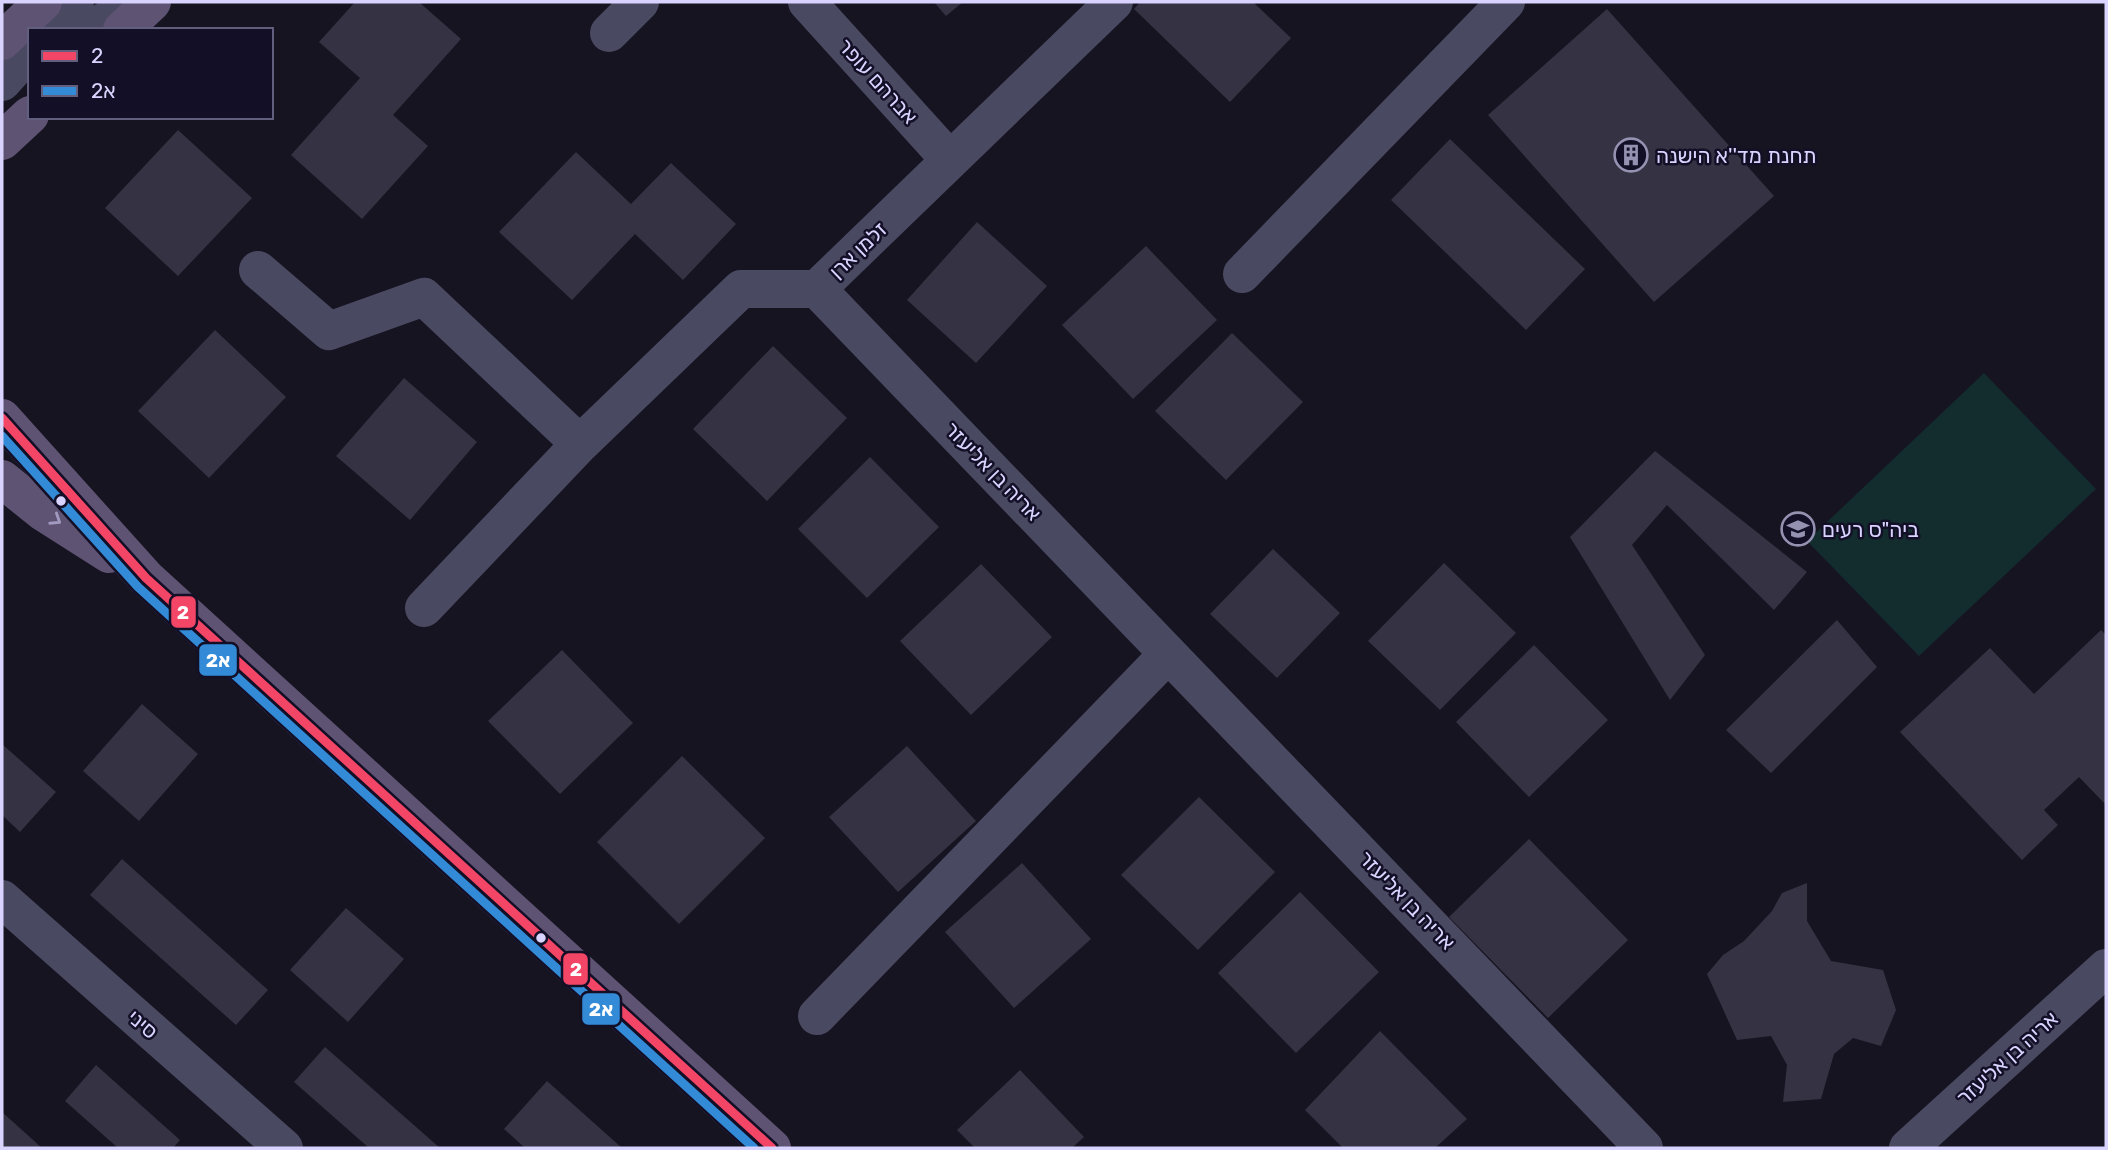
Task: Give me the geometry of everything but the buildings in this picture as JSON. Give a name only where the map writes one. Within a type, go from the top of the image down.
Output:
[{"type":"main road","points":[[2,41],[43,2]]},
{"type":"main road","points":[[124,28],[152,2]]},
{"type":"main road","points":[[2,141],[28,117]]},
{"type":"main road","points":[[2,418],[146,578],[772,1148]]},
{"type":"main road","points":[[2,479],[43,512],[146,578]]},
{"type":"street","points":[[51,28],[75,2]]},
{"type":"street","points":[[93,28],[136,2]]},
{"type":"street","points":[[609,33],[640,2]]},
{"type":"street","name":"אברהם עופר","points":[[807,2],[950,160]]},
{"type":"street","name":"זלמן ארן","points":[[424,608],[580,443],[741,289],[817,289],[1114,2]]},
{"type":"street","points":[[1242,274],[1506,2]]},
{"type":"street","points":[[2,83],[28,53]]},
{"type":"street","points":[[2,83],[28,68]]},
{"type":"street","points":[[258,270],[329,331],[424,297],[580,443]]},
{"type":"street","name":"אריה בן אליעזר","points":[[817,289],[1644,1148]]},
{"type":"street","points":[[817,1016],[1168,654]]},
{"type":"street","name":"סיני","points":[[2,899],[284,1148]]},
{"type":"street","name":"אריה בן אליעזר","points":[[1908,1148],[2106,968]]},
{"type":"green space","points":[[1984,373],[2096,489],[1919,656],[1807,541]]},
{"type":"transit line","name":"2","points":[[2,418],[146,578],[772,1148]]},
{"type":"transit line","name":"2א","points":[[2,436],[138,587],[754,1148]]},
{"type":"place","name":"תחנת מד''א הישנה","points":[[1631,155]]},
{"type":"place","name":"ביה\"ס רעים","points":[[1798,529]]}]
